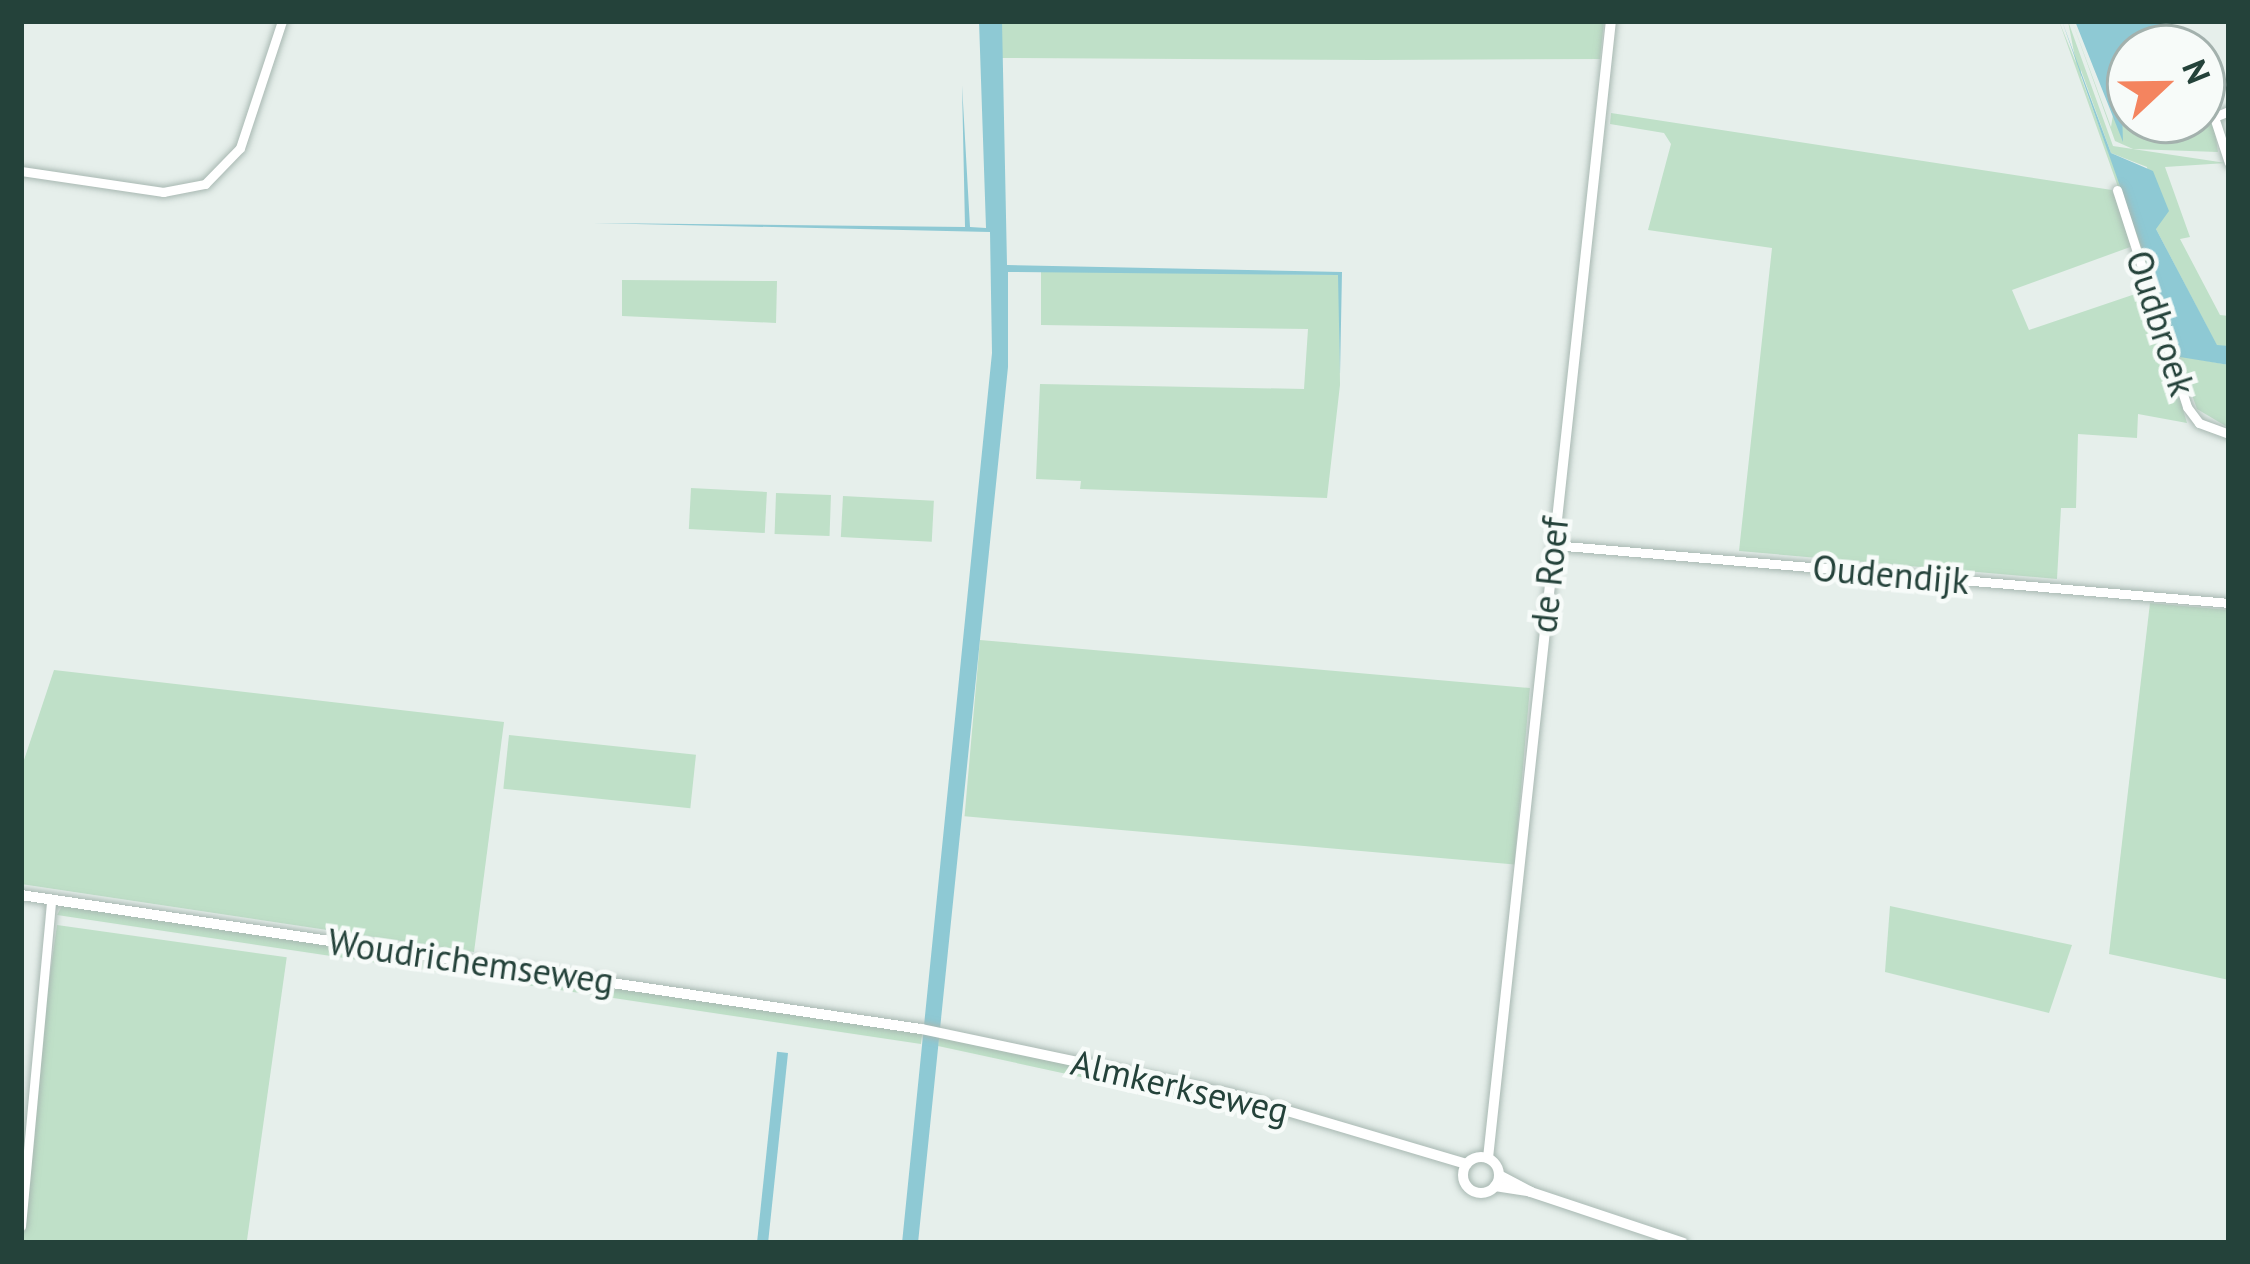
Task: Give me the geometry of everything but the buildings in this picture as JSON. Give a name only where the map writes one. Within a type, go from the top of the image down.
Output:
[{"type":"street","points":[[21,171],[163,192],[205,184],[240,148],[282,21]]},
{"type":"street","name":"de Roef","points":[[1484,1157],[1611,21]]},
{"type":"street","points":[[2229,111],[2214,117],[2229,163]]},
{"type":"street","name":"Oudbroek","points":[[2116,190],[2186,407],[2199,423],[2229,434]]},
{"type":"street","name":"Oudendijk","points":[[1553,545],[2229,603]]},
{"type":"street","name":"Woudrichemseweg","points":[[21,895],[921,1029]]},
{"type":"street","points":[[21,1226],[51,900]]},
{"type":"street","name":"Almkerkseweg","points":[[921,1029],[1230,1094],[1465,1169],[1473,1191],[1497,1180]]},
{"type":"street","points":[[1465,1169],[1484,1157],[1497,1180],[1683,1243]]},
{"type":"green space","points":[[1002,21],[1604,21],[1600,59],[1372,60],[1002,58]]},
{"type":"green space","points":[[2059,21],[2076,63],[2068,21],[2106,127],[2106,139],[2081,70],[2081,77],[2180,356],[2229,365],[2229,428],[2197,409]]},
{"type":"green space","points":[[1611,113],[2112,190],[2133,246],[2012,290],[2029,330],[2147,290],[2187,423],[2138,414],[2137,438],[2078,434],[2076,508],[2061,508],[2057,579],[1739,551],[1772,248],[1648,230],[1671,144],[1664,133],[1610,124]]},
{"type":"green space","points":[[2108,144],[2226,163],[2165,167],[2190,237],[2180,239],[2220,315],[2229,316],[2229,346],[2217,346],[2156,229],[2147,167],[2111,153]]},
{"type":"green space","points":[[2122,144],[2217,144],[2218,152],[2133,149]]},
{"type":"green space","points":[[1041,271],[1339,275],[1340,385],[1327,498],[1080,489],[1081,481],[1036,479],[1040,384],[1304,389],[1308,329],[1041,325]]},
{"type":"green space","points":[[622,280],[777,281],[776,323],[622,316]]},
{"type":"green space","points":[[691,488],[767,492],[765,533],[689,529]]},
{"type":"green space","points":[[776,493],[831,495],[830,536],[775,534]]},
{"type":"green space","points":[[843,496],[934,501],[932,542],[841,537]]},
{"type":"green space","points":[[2150,603],[2229,610],[2229,980],[2109,954]]},
{"type":"green space","points":[[980,640],[1530,688],[1514,864],[965,816]]},
{"type":"green space","points":[[54,670],[504,722],[474,952],[21,884],[21,769]]},
{"type":"green space","points":[[509,735],[696,755],[690,808],[503,789]]},
{"type":"green space","points":[[63,904],[922,1034],[921,1044],[57,915]]},
{"type":"green space","points":[[1890,906],[2072,945],[2049,1013],[1885,972]]},
{"type":"green space","points":[[57,925],[287,957],[247,1243],[21,1243],[21,1181]]},
{"type":"green space","points":[[939,1037],[1259,1106],[1283,1113],[1284,1121],[938,1046]]},
{"type":"water","points":[[979,21],[1002,21],[1007,265],[1342,272],[1340,375],[1338,275],[1008,272],[1008,367],[918,1243],[902,1243],[992,353],[990,232],[593,223],[965,227],[962,85],[970,227],[986,228]]},
{"type":"water","points":[[2062,21],[2106,144],[2111,153],[2153,171],[2169,211],[2156,229],[2217,345],[2229,346],[2229,365],[2180,357]]},
{"type":"water","points":[[2075,21],[2164,21],[2106,24],[2106,99]]},
{"type":"water","points":[[777,1052],[788,1053],[768,1243],[757,1242]]}]
